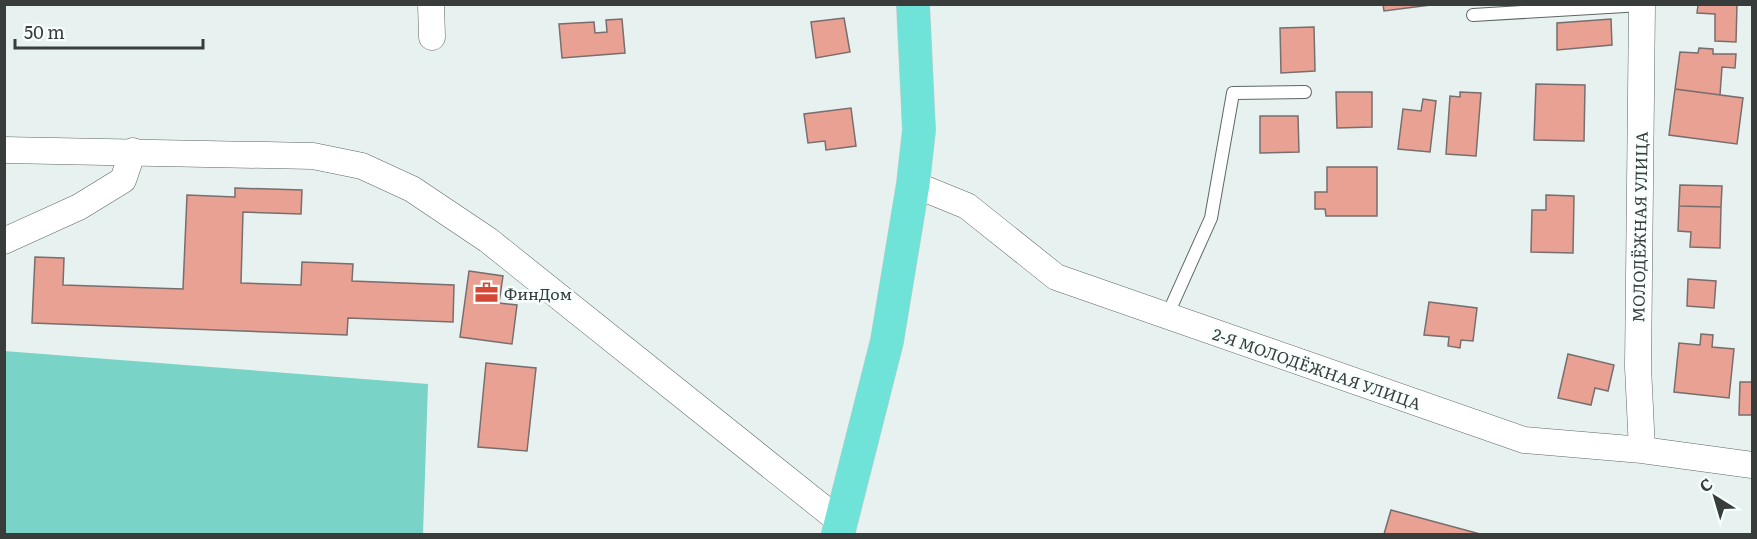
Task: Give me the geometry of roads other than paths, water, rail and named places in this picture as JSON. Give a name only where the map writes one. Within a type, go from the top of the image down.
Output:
[{"type":"main road","points":[[840,529],[887,341],[913,184],[919,130],[914,4]]},
{"type":"street","points":[[431,4],[432,37]]},
{"type":"street","name":"МОЛОДЁЖНАЯ УЛИЦА","points":[[1642,5],[1638,367],[1642,450]]},
{"type":"street","points":[[4,150],[314,156],[362,166],[412,189],[488,240],[840,529]]},
{"type":"street","points":[[4,241],[79,207],[123,180],[133,151]]},
{"type":"street","name":"2-Я МОЛОДЁЖНАЯ УЛИЦА","points":[[913,184],[967,206],[1056,277],[1524,440],[1642,450],[1748,469]]},
{"type":"lane","points":[[1473,15],[1642,5]]},
{"type":"lane","points":[[1167,316],[1211,218],[1233,93],[1305,92]]},
{"type":"place","name":"ФинДом","points":[[486,293]]}]
